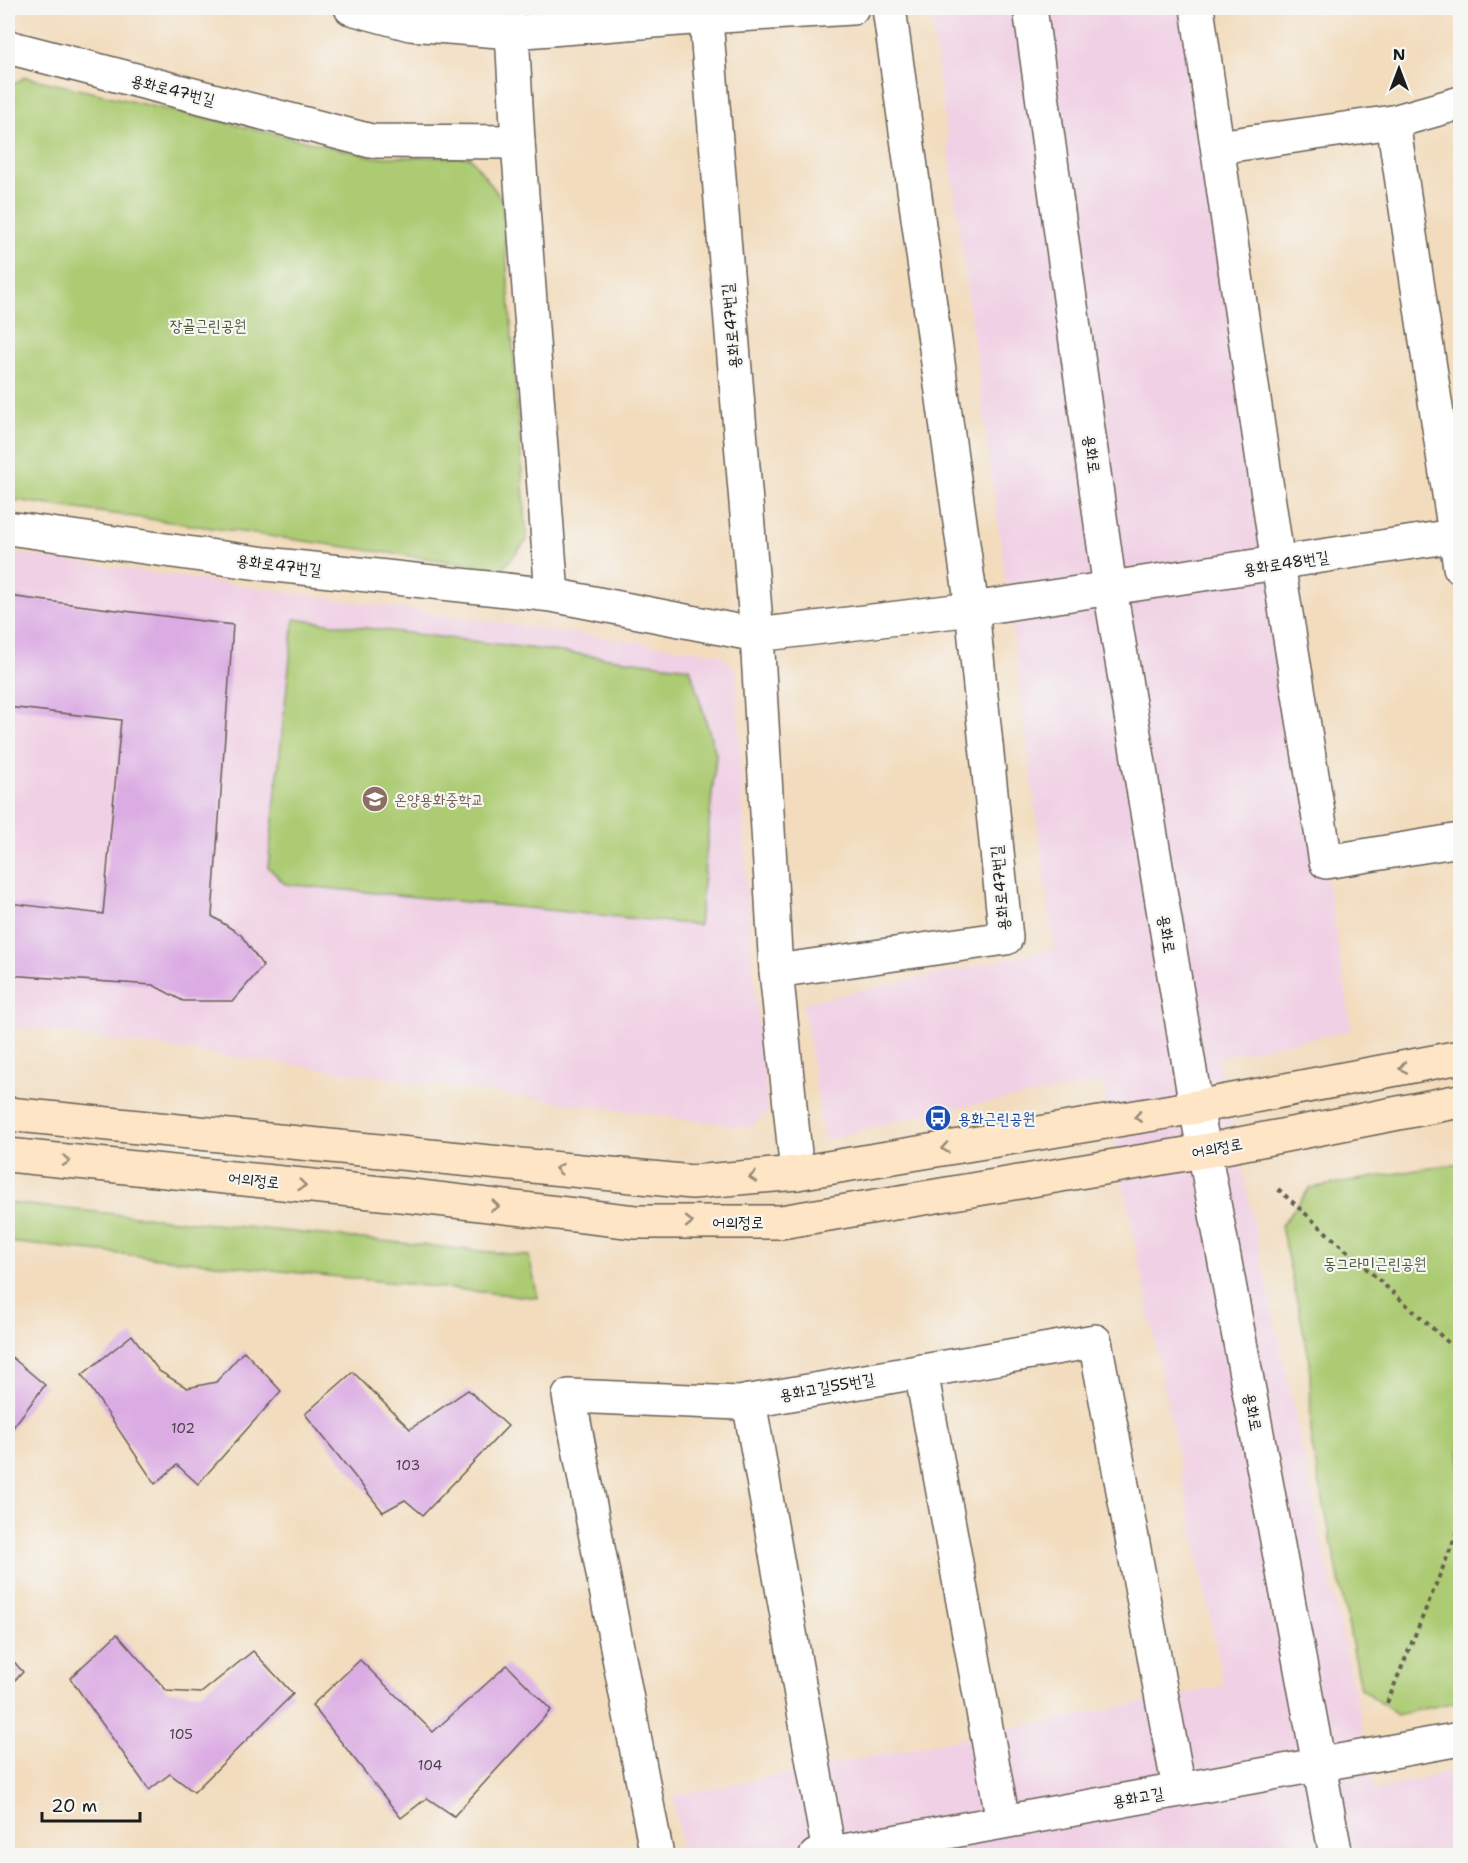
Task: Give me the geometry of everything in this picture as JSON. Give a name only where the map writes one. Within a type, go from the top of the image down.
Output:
[{"type":"main road","points":[[8,1114],[692,1182],[797,1173],[1196,1107],[1461,1057]]},
{"type":"main road","name":"어의정로","points":[[8,1155],[420,1197],[635,1222],[781,1222],[1204,1151],[1461,1101]]},
{"type":"street","points":[[351,8],[410,24],[512,32],[705,12],[852,8]]},
{"type":"street","name":"용화로47번길","points":[[776,970],[1006,938],[972,609],[889,8]]},
{"type":"street","name":"용화로","points":[[1029,8],[1110,589],[1196,1107],[1336,1856]]},
{"type":"street","points":[[1197,8],[1278,564],[1326,861],[1461,840]]},
{"type":"street","name":"용화로47번길","points":[[705,12],[757,635],[776,970],[797,1173]]},
{"type":"street","points":[[512,32],[518,142],[552,595]]},
{"type":"street","name":"용화로47번길","points":[[8,47],[371,141],[518,142]]},
{"type":"street","points":[[1218,147],[1393,122],[1461,103]]},
{"type":"street","points":[[1393,122],[1459,546]]},
{"type":"street","name":"용화로47번길","points":[[8,528],[266,564],[552,595],[757,635],[972,609],[1110,589]]},
{"type":"street","name":"용화로48번길","points":[[1110,589],[1278,564],[1459,546]]},
{"type":"street","name":"용화고길55번길","points":[[657,1856],[569,1396],[739,1403],[1095,1341],[1179,1789]]},
{"type":"street","points":[[921,1371],[1003,1821]]},
{"type":"street","points":[[749,1401],[823,1854]]},
{"type":"street","name":"용화고길","points":[[823,1854],[1461,1739]]},
{"type":"path","points":[[1278,1189],[1461,1353]]},
{"type":"path","points":[[1387,1703],[1461,1526]]},
{"type":"shaded area","points":[[930,8],[1183,8],[1352,1030],[1218,1057],[1376,1791],[1460,1768],[1460,1855],[683,1855],[673,1796],[1224,1686],[1103,1083],[925,1113],[824,1141],[803,1003],[1054,949]]},
{"type":"shaded area","name":"온양용화중학교","points":[[8,552],[719,654],[736,669],[749,929],[768,1111],[750,1128],[8,1026]]},
{"type":"green space","name":"장골근린공원","points":[[25,77],[375,157],[470,157],[502,199],[527,540],[502,569],[8,499],[8,87]]},
{"type":"green space","points":[[294,619],[690,668],[716,754],[699,925],[285,884],[268,867]]},
{"type":"green space","name":"동그라미근린공원","points":[[1460,1163],[1460,1701],[1397,1715],[1361,1688],[1311,1441],[1310,1362],[1281,1226],[1310,1188]]},
{"type":"green space","points":[[8,1203],[529,1256],[538,1298],[8,1242]]},
{"type":"building","points":[[8,596],[233,625],[212,916],[241,935],[263,966],[233,1001],[183,1001],[153,985],[8,975],[8,903],[103,914],[121,720],[8,707]]},
{"type":"building","points":[[132,1335],[159,1371],[187,1388],[216,1382],[244,1351],[281,1391],[198,1484],[177,1465],[155,1484],[82,1375]]},
{"type":"building","points":[[8,1354],[45,1385],[8,1434]]},
{"type":"building","points":[[353,1372],[410,1429],[468,1390],[508,1426],[423,1515],[405,1500],[383,1512],[305,1414]]},
{"type":"building","points":[[117,1634],[167,1691],[201,1693],[253,1651],[293,1694],[194,1792],[170,1774],[149,1790],[70,1678]]},
{"type":"building","points":[[8,1655],[23,1672],[8,1687]]},
{"type":"building","points":[[360,1660],[433,1732],[507,1665],[551,1710],[454,1816],[427,1798],[401,1818],[312,1705]]},
{"type":"place","name":"온양용화중학교","points":[[375,799]]},
{"type":"place","name":"용화근린공원","points":[[938,1118]]}]
